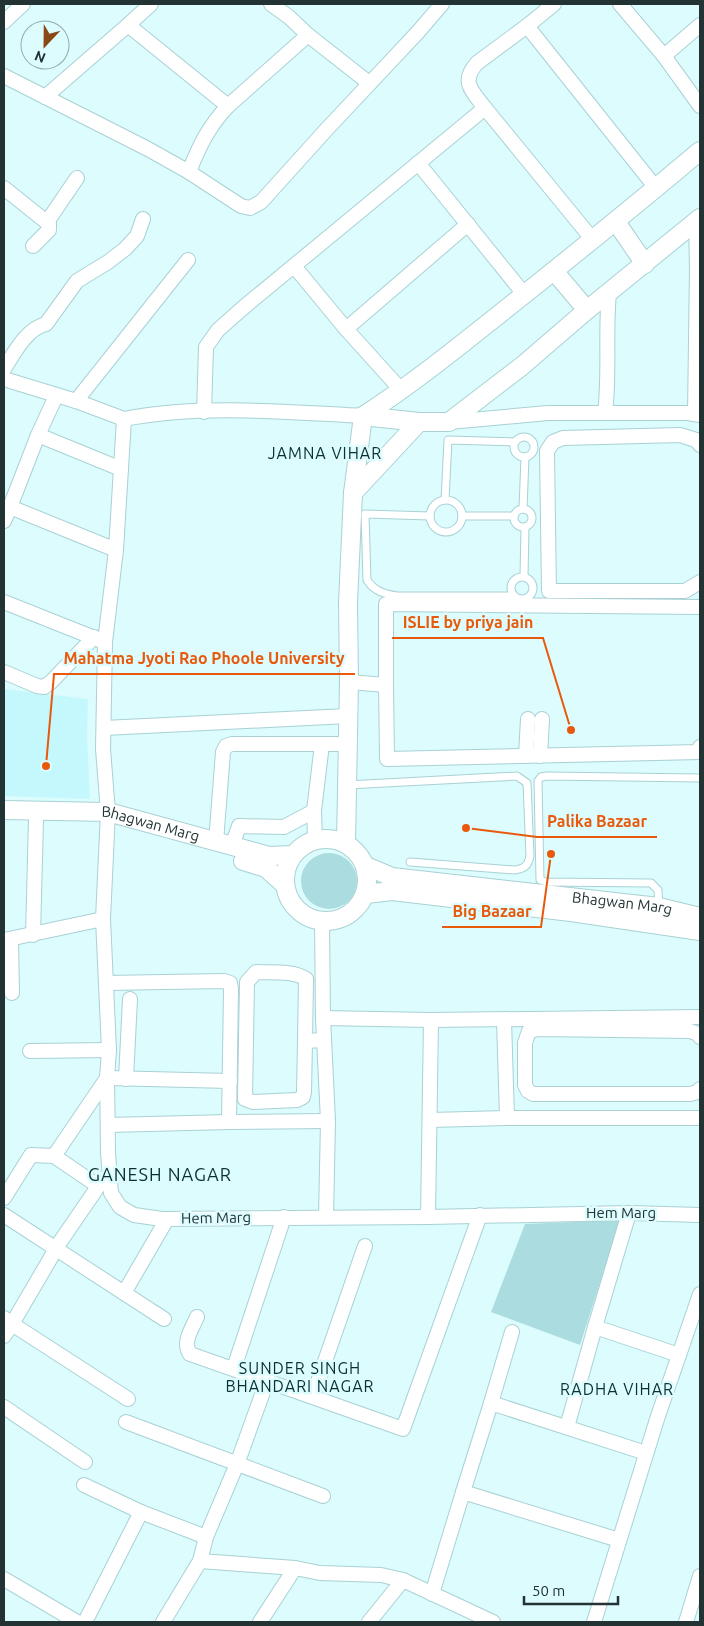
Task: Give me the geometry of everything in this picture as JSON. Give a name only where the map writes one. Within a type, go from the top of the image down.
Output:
[{"type":"street","points":[[4,22],[23,4]]},
{"type":"street","points":[[46,97],[151,4]]},
{"type":"street","points":[[271,4],[369,83]]},
{"type":"street","points":[[4,76],[189,172],[241,206],[250,208],[261,202],[442,4]]},
{"type":"street","points":[[554,4],[477,63],[468,77],[469,87],[593,240]]},
{"type":"street","points":[[620,4],[664,56],[700,106]]},
{"type":"street","points":[[128,25],[228,106]]},
{"type":"street","points":[[664,56],[700,25]]},
{"type":"street","points":[[527,26],[656,188]]},
{"type":"street","points":[[189,172],[199,146],[217,118],[308,35]]},
{"type":"street","points":[[204,412],[206,347],[218,330],[485,108]]},
{"type":"street","points":[[346,843],[349,682],[348,603],[358,514],[353,493],[363,416],[402,391],[616,222],[700,151]]},
{"type":"street","points":[[418,163],[524,294]]},
{"type":"street","points":[[47,222],[77,178]]},
{"type":"street","points":[[4,188],[49,224],[49,230],[33,246]]},
{"type":"street","points":[[4,369],[17,349],[38,326],[46,324],[77,281],[108,262],[137,236],[143,219]]},
{"type":"street","points":[[449,422],[522,366],[587,310],[698,220]]},
{"type":"street","points":[[4,379],[76,401],[124,419],[151,414],[242,410],[363,416],[419,422],[449,422],[548,413],[698,414],[698,220]]},
{"type":"street","points":[[616,222],[645,264]]},
{"type":"street","points":[[346,329],[468,224]]},
{"type":"street","points":[[76,401],[188,260]]},
{"type":"street","points":[[294,266],[346,329],[402,391]]},
{"type":"street","points":[[554,271],[587,310]]},
{"type":"street","points":[[605,413],[607,397],[608,338],[606,314],[608,293]]},
{"type":"street","points":[[4,521],[38,435],[56,396]]},
{"type":"street","name":"Hem Marg","points":[[124,419],[116,550],[100,640],[104,728],[103,749],[108,818],[103,919],[109,1050],[107,1078],[108,1125],[112,1193],[120,1207],[134,1215],[167,1219],[629,1213],[700,1214]]},
{"type":"street","points":[[353,493],[419,422]]},
{"type":"street","points":[[38,435],[121,469]]},
{"type":"street","points":[[700,445],[696,440],[680,435],[563,438],[553,442],[547,451],[547,471],[549,591],[685,591],[700,582]]},
{"type":"street","points":[[10,507],[116,550]]},
{"type":"street","points":[[4,602],[100,640],[44,687],[4,672]]},
{"type":"street","points":[[700,607],[386,604],[387,759],[700,752],[700,746]]},
{"type":"street","points":[[349,682],[386,685]]},
{"type":"street","points":[[104,728],[348,716]]},
{"type":"street","points":[[526,756],[535,719],[540,756]]},
{"type":"street","points":[[224,844],[218,817],[223,752],[226,746],[232,744],[347,744]]},
{"type":"street","points":[[316,840],[314,811],[322,744]]},
{"type":"street","name":"Bhagwan Marg","points":[[4,810],[108,818],[224,844],[268,856],[293,855]]},
{"type":"street","points":[[218,817],[239,826],[284,827],[314,811]]},
{"type":"street","name":"Bhagwan Marg","points":[[4,819],[108,818],[266,868],[285,886]]},
{"type":"street","points":[[34,935],[36,820]]},
{"type":"street","points":[[224,844],[239,826]]},
{"type":"street","points":[[330,838],[346,843],[358,852],[366,866],[368,880],[366,894],[358,907],[342,918],[332,922],[322,922],[304,915],[290,900],[285,886],[286,868],[293,855],[299,848],[316,840],[330,838]]},
{"type":"street","name":"Bhagwan Marg","points":[[366,866],[392,877],[659,907],[700,917]]},
{"type":"street","name":"Bhagwan Marg","points":[[366,894],[402,892],[571,912],[700,931]]},
{"type":"street","points":[[12,993],[7,939],[34,935],[103,919]]},
{"type":"street","points":[[322,922],[323,1018],[328,1121],[326,1217]]},
{"type":"street","points":[[256,972],[290,974],[302,976],[306,979],[304,1041],[304,1092],[302,1097],[297,1100],[252,1102],[245,1099],[247,982],[256,972]]},
{"type":"street","points":[[106,982],[224,981],[230,983],[232,989],[229,1122]]},
{"type":"street","points":[[126,1079],[130,999]]},
{"type":"street","points":[[323,1018],[431,1020],[700,1018]]},
{"type":"street","points":[[428,1217],[431,1020]]},
{"type":"street","points":[[504,1020],[507,1118]]},
{"type":"street","points":[[700,1037],[698,1034],[690,1031],[539,1029],[529,1031],[526,1037],[525,1085],[528,1091],[533,1094],[690,1094],[698,1092],[700,1089]]},
{"type":"street","points":[[304,1041],[324,1040]]},
{"type":"street","points":[[30,1052],[109,1050]]},
{"type":"street","points":[[54,1156],[107,1078],[230,1081]]},
{"type":"street","points":[[430,1120],[700,1118]]},
{"type":"street","points":[[108,1125],[328,1121]]},
{"type":"street","points":[[4,1198],[30,1155],[54,1156],[98,1186]]},
{"type":"street","points":[[4,1336],[8,1321],[110,1170]]},
{"type":"street","points":[[566,1428],[629,1213]]},
{"type":"street","points":[[4,1215],[164,1319]]},
{"type":"street","points":[[197,1317],[186,1343],[186,1349],[190,1354],[403,1429],[480,1215]]},
{"type":"street","points":[[234,1368],[284,1218]]},
{"type":"street","points":[[124,1293],[167,1219]]},
{"type":"street","points":[[313,1396],[365,1246]]},
{"type":"street","points":[[594,1622],[646,1453],[700,1294]]},
{"type":"street","points":[[8,1321],[128,1399]]},
{"type":"street","points":[[595,1327],[679,1355]]},
{"type":"street","points":[[432,1594],[512,1332]]},
{"type":"street","points":[[163,1622],[200,1561],[206,1537],[237,1464],[267,1381]]},
{"type":"street","points":[[491,1403],[646,1453]]},
{"type":"street","points":[[4,1407],[85,1462]]},
{"type":"street","points":[[126,1422],[323,1496]]},
{"type":"street","points":[[84,1485],[141,1512],[206,1537]]},
{"type":"street","points":[[463,1492],[619,1540]]},
{"type":"street","points":[[85,1622],[141,1512]]},
{"type":"street","points":[[200,1561],[295,1568],[320,1573],[381,1576],[403,1580],[432,1594],[467,1617],[493,1622]]},
{"type":"street","points":[[260,1622],[295,1568]]},
{"type":"street","points":[[686,1622],[700,1576]]},
{"type":"street","points":[[4,1579],[77,1622]]},
{"type":"street","points":[[369,1622],[403,1580]]},
{"type":"lane","points":[[445,500],[448,440],[515,442],[528,437],[533,442],[533,452],[524,458]]},
{"type":"lane","points":[[515,442],[514,451],[518,456],[524,458]]},
{"type":"lane","points":[[523,509],[524,458]]},
{"type":"lane","points":[[445,500],[450,500],[459,506],[462,521],[456,529],[441,532],[432,525],[430,516],[432,507],[436,503],[445,500]]},
{"type":"lane","points":[[523,509],[528,511],[531,516],[530,524],[525,526],[516,524],[514,516],[516,512],[523,509]]},
{"type":"lane","points":[[430,516],[358,514],[367,580],[380,592],[397,596],[514,596],[524,600],[533,592],[534,588],[531,581],[524,577],[517,578],[512,583],[511,589],[514,596]]},
{"type":"lane","points":[[462,516],[514,516]]},
{"type":"lane","points":[[524,577],[525,526]]},
{"type":"lane","points":[[347,784],[518,776],[527,783],[530,856],[525,868],[514,870],[410,862]]},
{"type":"lane","points":[[659,907],[658,890],[651,883],[546,882],[540,880],[538,781],[541,777],[547,776],[700,778]]},
{"type":"shaded area","points":[[4,689],[88,699],[87,737],[90,799],[4,796]]},
{"type":"shaded area","points":[[329,853],[340,855],[349,861],[355,870],[357,881],[355,892],[349,901],[340,907],[329,909],[318,907],[309,901],[303,892],[301,881],[303,870],[309,861],[318,855]]},
{"type":"shaded area","points":[[620,1220],[580,1345],[491,1312],[525,1224]]},
{"type":"place","name":"ISLIE by priya jain","points":[[571,730]]},
{"type":"place","name":"Mahatma Jyoti Rao Phoole University","points":[[46,766]]},
{"type":"place","name":"Palika Bazaar","points":[[466,828]]},
{"type":"place","name":"Big Bazaar","points":[[551,854]]},
{"type":"district","name":"JAMNA VIHAR","points":[[325,453]]},
{"type":"district","name":"GANESH NAGAR","points":[[160,1175]]},
{"type":"district","name":"SUNDER SINGH BHANDARI NAGAR","points":[[300,1377]]},
{"type":"district","name":"RADHA VIHAR","points":[[617,1389]]}]
